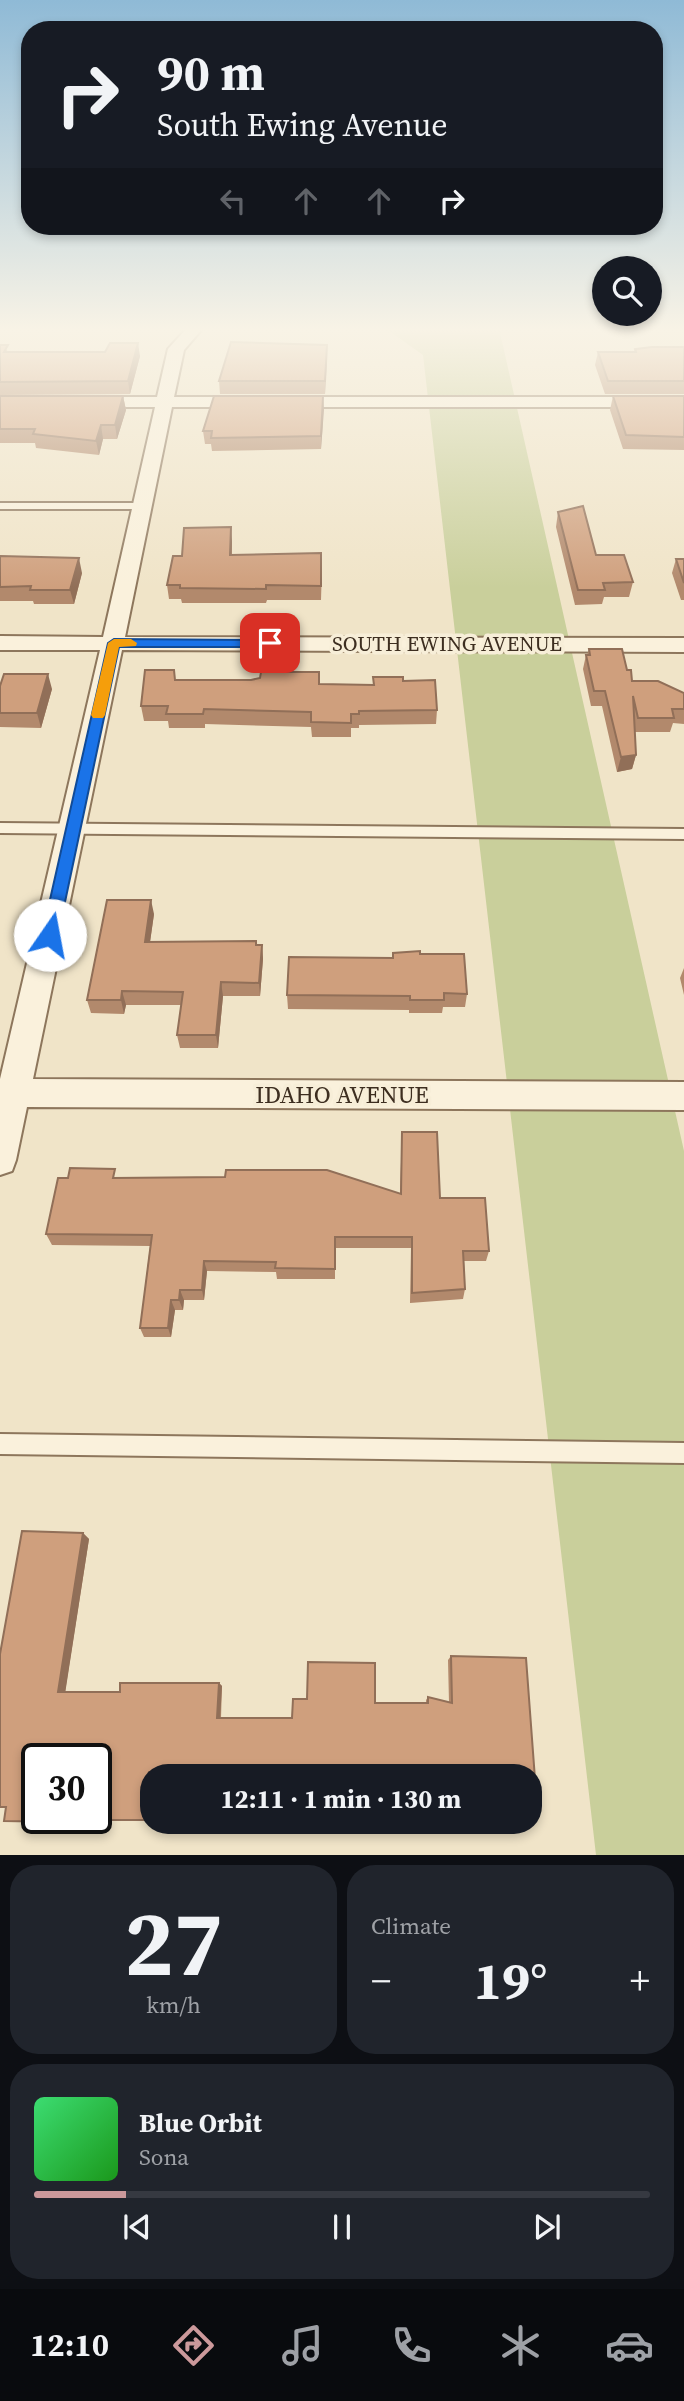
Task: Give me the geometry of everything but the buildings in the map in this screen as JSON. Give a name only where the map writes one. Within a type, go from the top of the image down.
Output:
[{"type":"street","points":[[0,1160],[8,1093],[73,829],[162,415]]},
{"type":"street","name":"SOUTH EWING AVENUE","points":[[0,643],[684,645]]},
{"type":"street","name":"IDAHO AVENUE","points":[[8,1093],[684,1096]]},
{"type":"lane","points":[[0,506],[144,506]]},
{"type":"lane","points":[[0,828],[684,834]]},
{"type":"lane","points":[[0,1444],[684,1453]]},
{"type":"green space","points":[[430,415],[518,415],[684,1151],[684,1855],[596,1855]]},
{"type":"slow traffic","points":[[98,715],[114,643],[131,643]]},
{"type":"route","points":[[50,935],[114,643],[270,643]]}]
